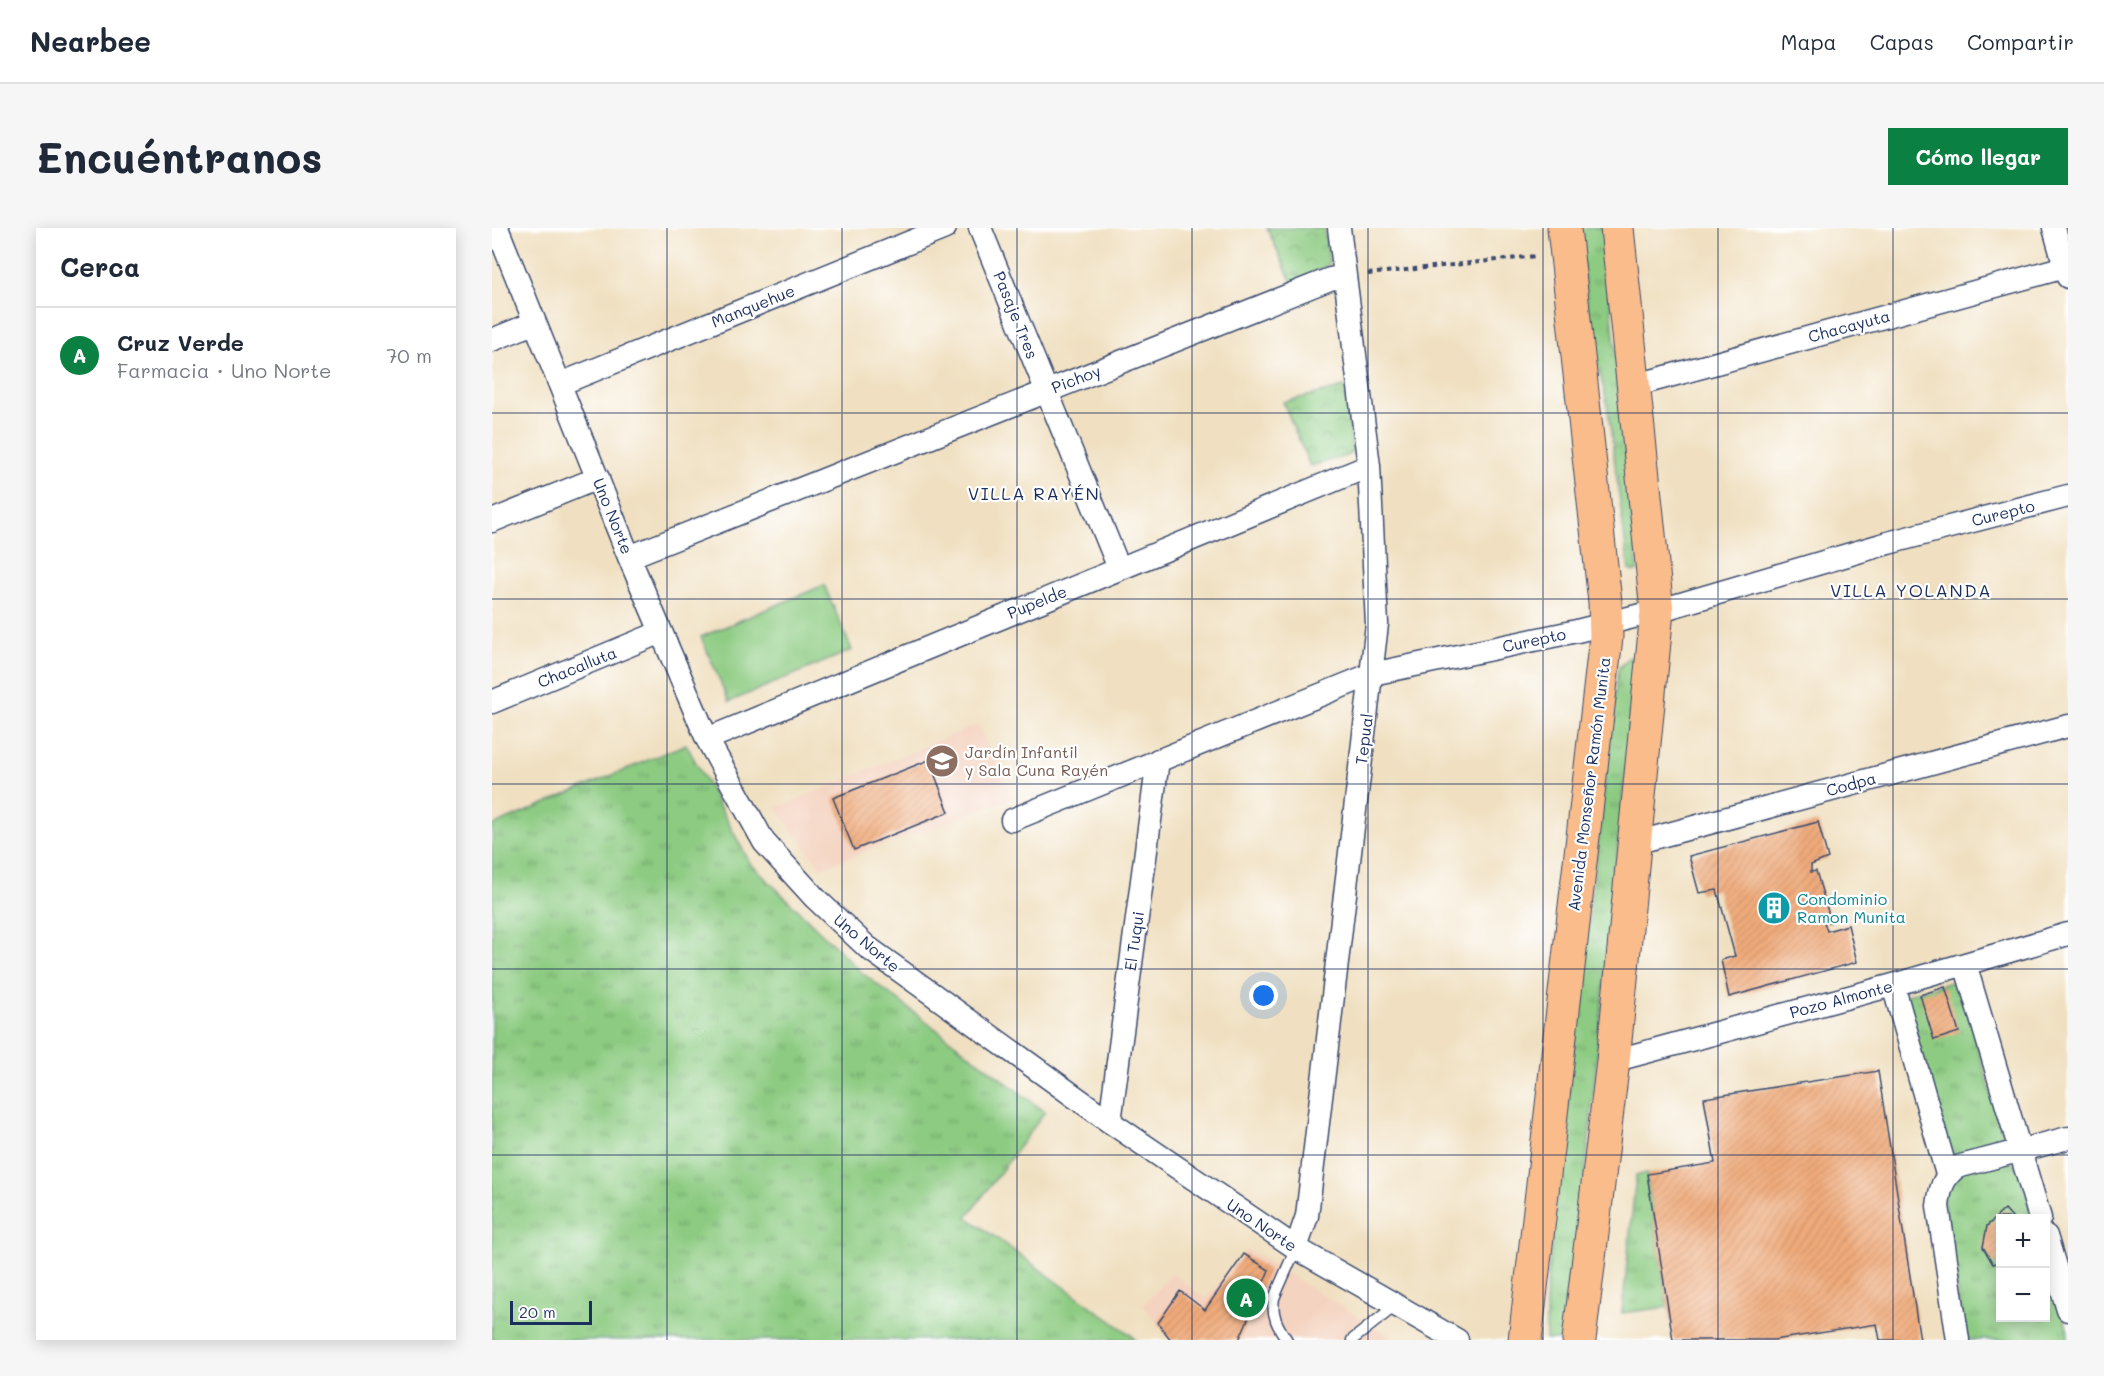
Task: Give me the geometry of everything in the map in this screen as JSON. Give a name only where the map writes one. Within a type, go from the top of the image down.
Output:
[{"type":"main road","name":"Avenida Monseñor Ramón Munita","points":[[1525,1340],[1605,650],[1606,623],[1564,228]]},
{"type":"main road","points":[[1585,1335],[1657,610],[1617,228]]},
{"type":"street","name":"Uno Norte","points":[[497,228],[629,556],[707,739],[764,842],[815,898],[867,947],[1110,1122],[1296,1248],[1457,1340]]},
{"type":"street","name":"Manquehue","points":[[560,384],[945,228]]},
{"type":"street","name":"Pasaje Tres","points":[[980,228],[1119,568]]},
{"type":"street","name":"Tepual","points":[[1296,1248],[1307,1216],[1377,624],[1369,466],[1338,228]]},
{"type":"street","points":[[2054,228],[2067,272]]},
{"type":"street","name":"Chacayuta","points":[[1633,386],[2067,272]]},
{"type":"street","name":"Pichoy","points":[[629,556],[1330,279],[1345,276]]},
{"type":"street","points":[[492,340],[534,323]]},
{"type":"street","name":"Pupelde","points":[[707,739],[1369,466]]},
{"type":"street","points":[[492,521],[598,478]]},
{"type":"street","name":"Curepto","points":[[1012,820],[1372,674],[1657,610],[1888,543],[2068,496]]},
{"type":"street","name":"Chacalluta","points":[[492,702],[661,632]]},
{"type":"street","name":"Codpa","points":[[1635,843],[2068,726]]},
{"type":"street","name":"El Tuqui","points":[[1110,1122],[1158,760]]},
{"type":"street","name":"Pozo Almonte","points":[[1613,1061],[1893,985],[2068,934]]},
{"type":"street","points":[[1965,964],[2039,1214]]},
{"type":"street","points":[[1893,985],[1947,1174]]},
{"type":"street","points":[[1958,1340],[1938,1206],[1940,1188],[1947,1174],[1957,1167],[2068,1138]]},
{"type":"street","points":[[2050,1249],[2068,1310]]},
{"type":"lane","points":[[1287,1340],[1280,1330],[1272,1307],[1296,1248]]},
{"type":"lane","points":[[1352,1340],[1395,1306]]},
{"type":"path","points":[[1345,276],[1537,256]]},
{"type":"shaded area","name":"Jardín Infantil y Sala Cuna Rayén","points":[[978,724],[1012,798],[821,868],[776,808]]},
{"type":"shaded area","points":[[1247,1249],[1397,1340],[1170,1340],[1143,1305],[1172,1273],[1206,1299]]},
{"type":"green space","points":[[1267,228],[1324,228],[1329,262],[1325,268],[1292,283]]},
{"type":"green space","points":[[1577,228],[1603,228],[1638,571],[1635,572],[1629,570],[1607,403],[1593,345]]},
{"type":"green space","points":[[1345,387],[1352,450],[1349,455],[1310,466],[1283,402]]},
{"type":"green space","points":[[824,585],[852,650],[729,702],[701,637]]},
{"type":"green space","points":[[1631,657],[1636,661],[1569,1340],[1546,1340],[1546,1290],[1618,669]]},
{"type":"green space","points":[[686,744],[750,863],[861,972],[1045,1112],[967,1217],[1135,1340],[492,1340],[492,826]]},
{"type":"green space","points":[[1958,980],[2011,1162],[2019,1168],[2033,1214],[1996,1214],[1996,1322],[2050,1322],[2050,1270],[2068,1331],[2068,1340],[1964,1340],[1944,1206],[1901,996]]},
{"type":"green space","points":[[1647,1174],[1668,1307],[1622,1313],[1636,1175]]},
{"type":"building","points":[[929,760],[949,812],[854,850],[833,798]]},
{"type":"building","name":"Condominio Ramon Munita","points":[[1818,822],[1828,858],[1811,865],[1811,872],[1816,871],[1831,922],[1824,922],[1827,931],[1848,925],[1857,962],[1729,997],[1721,960],[1735,956],[1717,890],[1699,893],[1689,856]]},
{"type":"building","points":[[1945,987],[1959,1032],[1934,1040],[1920,995]]},
{"type":"building","points":[[1878,1071],[1920,1340],[1880,1340],[1877,1324],[1774,1340],[1673,1340],[1647,1174],[1715,1163],[1704,1098]]},
{"type":"building","points":[[2005,1209],[2009,1214],[2000,1214]]},
{"type":"building","points":[[1996,1218],[1996,1263],[1993,1264],[1983,1247],[1987,1226]]},
{"type":"building","points":[[1244,1254],[1269,1270],[1239,1340],[1171,1340],[1158,1323],[1180,1291],[1205,1310]]},
{"type":"place","name":"Jardín Infantil y Sala Cuna Rayén","points":[[942,761]]},
{"type":"place","name":"Condominio Ramon Munita","points":[[1774,908]]},
{"type":"place","name":"Cruz Verde","points":[[1246,1298]]},
{"type":"district","name":"VILLA RAYÉN","points":[[1034,494]]},
{"type":"district","name":"VILLA YOLANDA","points":[[1911,591]]}]
